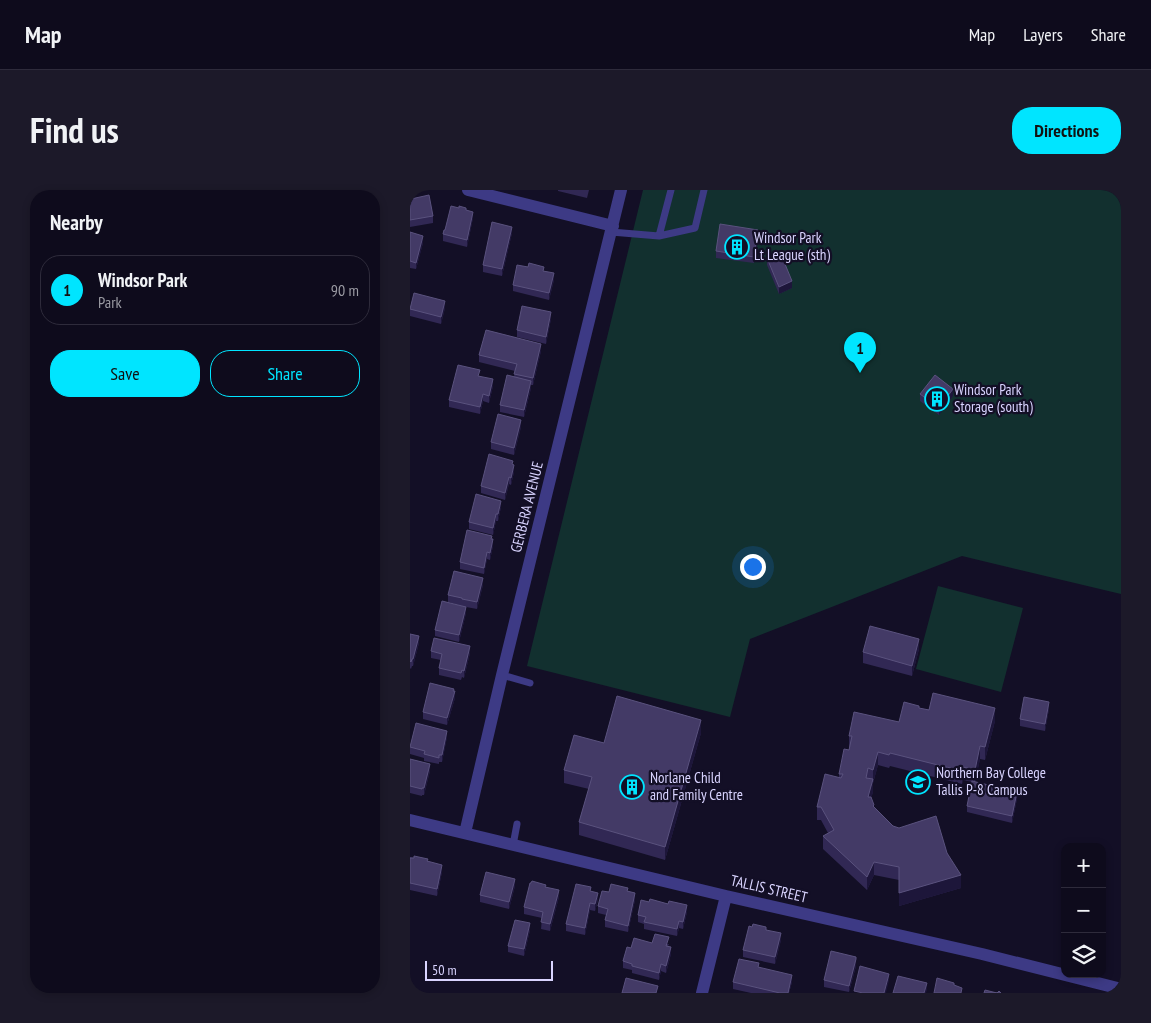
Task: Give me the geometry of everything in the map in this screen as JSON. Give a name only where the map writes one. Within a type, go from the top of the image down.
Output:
[{"type":"street","points":[[468,190],[612,229]]},
{"type":"street","name":"GERBERA AVENUE","points":[[465,833],[621,190]]},
{"type":"street","name":"TALLIS STREET","points":[[410,820],[726,896],[982,954],[1121,989]]},
{"type":"street","points":[[702,993],[726,896]]},
{"type":"lane","points":[[659,236],[671,190]]},
{"type":"lane","points":[[612,229],[659,236],[694,228],[704,190]]},
{"type":"lane","points":[[502,675],[530,682]]},
{"type":"lane","points":[[514,845],[517,824]]},
{"type":"green space","points":[[643,190],[1121,190],[1121,594],[962,556],[750,639],[730,717],[527,666]]},
{"type":"green space","points":[[938,586],[1023,608],[1001,692],[916,669]]},
{"type":"building","points":[[429,195],[433,216],[410,220],[410,196],[411,199]]},
{"type":"building","points":[[451,206],[459,208],[459,206],[473,212],[467,240],[443,234]]},
{"type":"building","points":[[492,222],[512,227],[502,269],[483,265]]},
{"type":"building","name":"Windsor Park Lt League (sth)","points":[[720,224],[758,230],[754,257],[716,251]]},
{"type":"building","points":[[410,232],[423,236],[416,263],[410,261]]},
{"type":"building","points":[[780,252],[792,281],[779,287],[767,258]]},
{"type":"building","points":[[529,263],[544,267],[543,271],[554,273],[549,293],[513,285],[517,265],[528,267]]},
{"type":"building","points":[[414,293],[445,301],[441,317],[410,309]]},
{"type":"building","points":[[522,306],[551,312],[546,337],[517,330]]},
{"type":"building","points":[[486,330],[541,344],[533,378],[514,374],[517,364],[479,355]]},
{"type":"building","points":[[458,365],[480,370],[478,376],[493,379],[489,396],[483,394],[480,407],[449,400]]},
{"type":"building","points":[[507,375],[531,381],[524,410],[500,405]]},
{"type":"building","name":"Windsor Park Storage (south)","points":[[935,375],[953,389],[939,408],[920,394]]},
{"type":"building","points":[[498,414],[521,420],[514,448],[491,442]]},
{"type":"building","points":[[489,454],[513,461],[511,478],[509,477],[505,493],[481,486]]},
{"type":"building","points":[[476,494],[501,501],[493,528],[469,522]]},
{"type":"building","points":[[467,530],[492,536],[490,553],[487,552],[484,568],[460,562]]},
{"type":"building","points":[[454,571],[483,578],[477,602],[448,595]]},
{"type":"building","points":[[442,601],[466,607],[459,635],[435,630]]},
{"type":"building","points":[[870,626],[919,639],[912,666],[863,652]]},
{"type":"building","points":[[410,634],[419,636],[411,662],[410,661]]},
{"type":"building","points":[[434,638],[470,646],[464,671],[462,670],[461,673],[439,668],[442,654],[431,651]]},
{"type":"building","points":[[430,683],[454,689],[453,691],[455,691],[447,718],[423,712]]},
{"type":"building","points":[[933,693],[995,708],[985,747],[980,746],[975,770],[963,767],[962,771],[890,753],[889,755],[878,752],[873,770],[868,768],[866,778],[873,779],[868,797],[871,797],[873,806],[893,826],[899,828],[936,816],[947,853],[961,875],[899,893],[899,867],[874,862],[867,877],[823,836],[834,830],[821,807],[817,807],[825,774],[841,778],[843,774],[839,774],[844,749],[849,750],[852,736],[849,736],[854,712],[899,722],[904,702],[929,710]]},
{"type":"building","name":"Norlane Child and Family Centre","points":[[617,696],[701,720],[665,847],[579,822],[592,777],[564,770],[574,735],[604,743]]},
{"type":"building","points":[[1024,697],[1049,702],[1045,724],[1020,719]]},
{"type":"building","points":[[416,723],[447,731],[442,755],[439,755],[439,758],[424,754],[425,751],[410,747]]},
{"type":"building","points":[[410,759],[430,764],[424,788],[422,789],[410,786]]},
{"type":"building","points":[[972,781],[1017,792],[1012,816],[967,806]]},
{"type":"building","points":[[414,856],[442,865],[437,889],[410,883],[410,858],[414,858]]},
{"type":"building","points":[[486,872],[515,879],[509,902],[480,895]]},
{"type":"building","points":[[532,881],[546,885],[545,887],[559,890],[550,924],[541,922],[543,912],[524,907]]},
{"type":"building","points":[[576,884],[591,887],[590,891],[598,893],[595,904],[590,903],[585,928],[566,924]]},
{"type":"building","points":[[611,884],[628,888],[627,891],[635,893],[628,926],[605,920],[608,909],[598,906],[602,891],[609,892]]},
{"type":"building","points":[[650,899],[668,904],[669,901],[687,905],[683,922],[679,921],[677,929],[644,922],[646,917],[638,915],[641,900],[649,902]]},
{"type":"building","points":[[515,920],[530,923],[524,949],[508,946]]},
{"type":"building","points":[[753,924],[766,927],[766,930],[781,933],[775,957],[743,950],[749,926],[752,927]]},
{"type":"building","points":[[655,934],[669,937],[666,946],[671,947],[666,966],[661,964],[659,973],[632,966],[632,964],[623,961],[627,947],[631,948],[634,938],[652,943]]},
{"type":"building","points":[[831,951],[856,957],[849,986],[824,980]]},
{"type":"building","points":[[739,959],[759,963],[758,967],[792,975],[788,993],[780,993],[733,982]]},
{"type":"building","points":[[860,966],[889,974],[884,993],[854,991]]},
{"type":"building","points":[[898,976],[927,983],[924,993],[893,993]]},
{"type":"building","points":[[626,978],[658,986],[656,993],[622,993]]},
{"type":"building","points":[[937,978],[954,983],[954,985],[962,988],[961,993],[934,993]]},
{"type":"building","points":[[985,990],[997,993],[984,993]]},
{"type":"place","name":"Windsor Park Lt League (sth)","points":[[737,247]]},
{"type":"place","name":"Windsor Park","points":[[860,373]]},
{"type":"place","name":"Windsor Park Storage (south)","points":[[937,399]]},
{"type":"place","name":"Northern Bay College Tallis P-8 Campus","points":[[918,782]]},
{"type":"place","name":"Norlane Child and Family Centre","points":[[632,787]]}]
